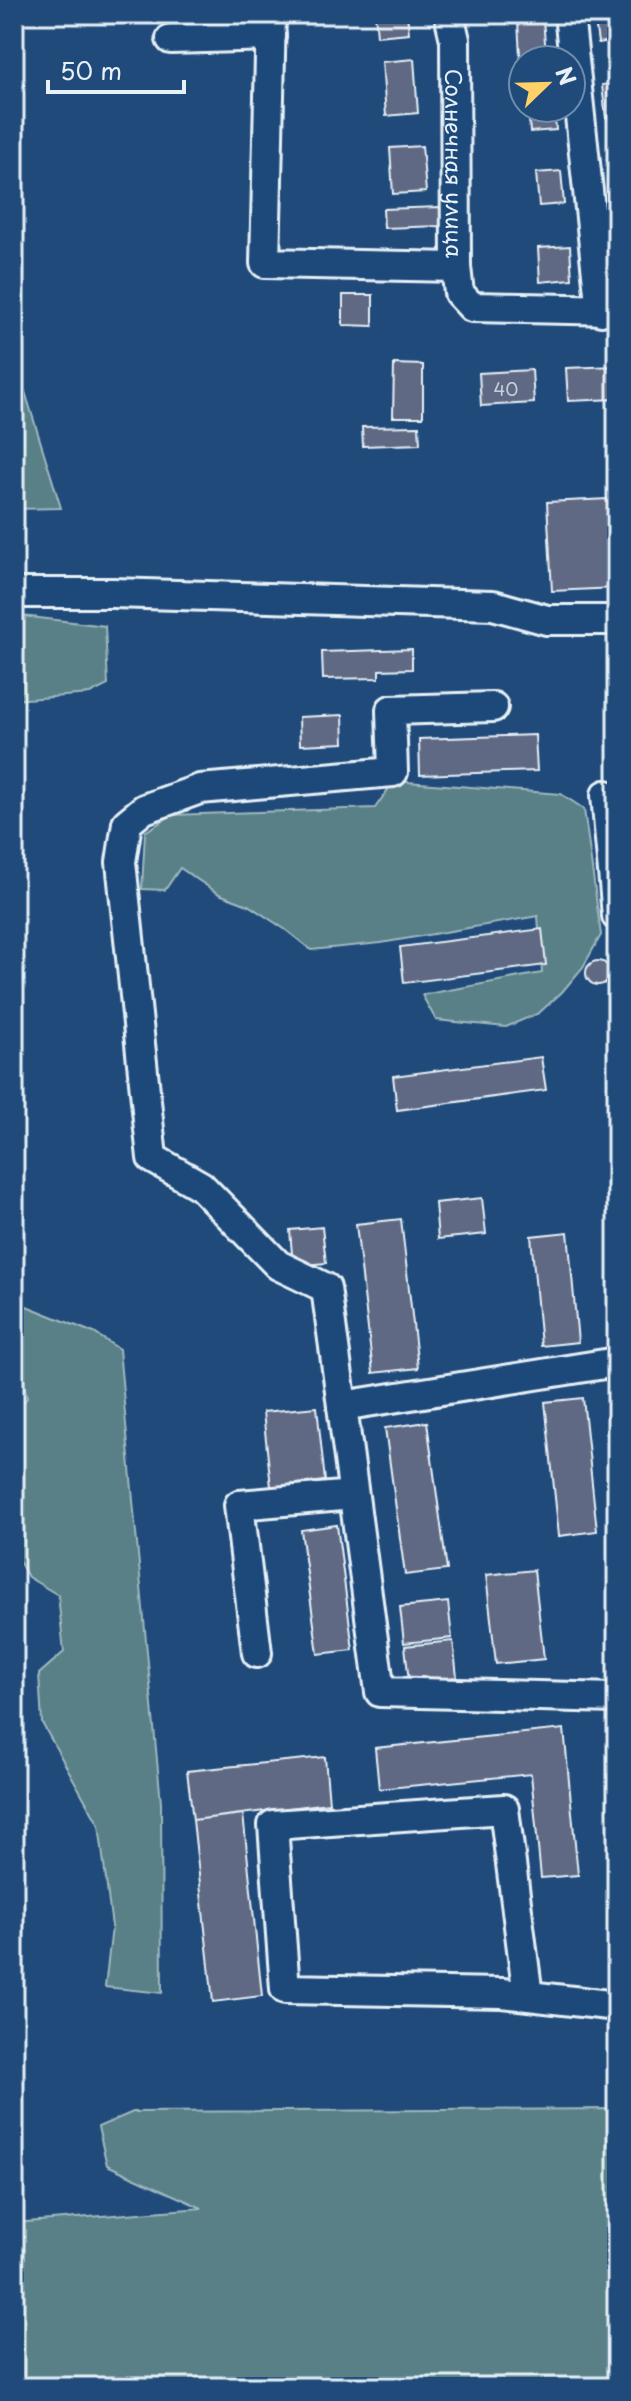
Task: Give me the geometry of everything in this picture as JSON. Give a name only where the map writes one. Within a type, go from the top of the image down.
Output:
[{"type":"street","name":"Солнечная улица","points":[[449,14],[455,40],[456,267],[459,293],[472,307],[609,310]]},
{"type":"street","points":[[569,14],[609,310]]},
{"type":"street","points":[[171,39],[271,25],[265,263],[456,267]]},
{"type":"street","points":[[14,593],[113,593],[493,605],[547,620],[617,620]]},
{"type":"street","points":[[493,707],[391,710],[393,772],[200,789],[144,809],[127,823],[121,862],[152,1158],[201,1186],[278,1265],[326,1288],[380,1692],[617,1698]]},
{"type":"street","points":[[606,795],[617,916]]},
{"type":"street","points":[[342,1406],[617,1362]]},
{"type":"street","points":[[257,1653],[239,1505],[353,1495]]},
{"type":"street","points":[[528,1996],[504,1809],[273,1825],[285,1989],[502,1993],[528,1996],[617,2006]]},
{"type":"green space","points":[[14,356],[61,508],[14,509]]},
{"type":"green space","points":[[14,615],[105,626],[108,685],[90,694],[14,700]]},
{"type":"green space","points":[[394,781],[561,794],[584,809],[601,935],[583,967],[539,1013],[506,1027],[436,1020],[422,995],[542,973],[538,916],[381,943],[311,950],[248,905],[219,894],[180,868],[165,890],[142,889],[145,832],[172,815],[375,808]]},
{"type":"green space","points":[[14,1301],[94,1333],[119,1349],[161,1803],[162,1993],[105,1987],[112,1927],[99,1825],[42,1723],[39,1674],[64,1652],[58,1595],[28,1577],[14,1552],[14,1413],[27,1398],[14,1337]]},
{"type":"green space","points":[[617,2109],[617,2387],[14,2387],[14,2223],[202,2208],[107,2165],[98,2127],[133,2112]]},
{"type":"building","points":[[222,14],[258,14],[259,24],[223,26]]},
{"type":"building","points":[[375,14],[407,14],[409,33],[377,36]]},
{"type":"building","points":[[594,14],[617,14],[617,40],[598,43]]},
{"type":"building","points":[[543,20],[545,44],[519,44],[518,22]]},
{"type":"building","points":[[414,59],[418,113],[386,116],[382,62]]},
{"type":"building","points":[[617,83],[617,116],[606,118],[602,85]]},
{"type":"building","points":[[529,124],[555,124],[556,130],[530,132]]},
{"type":"building","points":[[422,146],[426,192],[393,194],[390,148]]},
{"type":"building","points":[[617,163],[617,196],[614,197],[610,164]]},
{"type":"building","points":[[561,171],[564,204],[539,206],[536,173]]},
{"type":"building","points":[[440,207],[441,226],[384,228],[383,209]]},
{"type":"building","points":[[570,246],[572,279],[540,282],[538,248]]},
{"type":"building","points":[[343,295],[373,295],[373,326],[343,325]]},
{"type":"building","points":[[394,364],[423,365],[423,417],[393,417]]},
{"type":"building","points":[[617,366],[617,399],[568,401],[566,368]]},
{"type":"building","points":[[532,370],[534,403],[481,406],[479,373]]},
{"type":"building","points":[[419,426],[420,444],[363,446],[362,427]]},
{"type":"building","points":[[608,499],[609,516],[617,518],[617,588],[552,591],[547,502]]},
{"type":"building","points":[[412,649],[412,669],[379,670],[379,678],[323,679],[322,652]]},
{"type":"building","points":[[343,715],[344,743],[300,745],[299,717]]},
{"type":"building","points":[[535,735],[537,771],[420,775],[419,739]]},
{"type":"building","points":[[542,929],[546,965],[404,983],[400,947]]},
{"type":"building","points":[[598,961],[609,968],[610,973],[603,984],[598,985],[587,978],[586,973],[593,962]]},
{"type":"building","points":[[541,1057],[546,1090],[397,1110],[393,1076]]},
{"type":"building","points":[[482,1198],[486,1234],[438,1239],[435,1203]]},
{"type":"building","points":[[401,1219],[418,1368],[373,1373],[356,1224]]},
{"type":"building","points":[[322,1227],[326,1263],[293,1266],[290,1230]]},
{"type":"building","points":[[568,1232],[578,1342],[541,1346],[531,1236]]},
{"type":"building","points":[[583,1398],[597,1531],[559,1536],[545,1402]]},
{"type":"building","points":[[317,1407],[325,1481],[271,1487],[263,1412]]},
{"type":"building","points":[[427,1422],[447,1570],[405,1575],[385,1428]]},
{"type":"building","points":[[337,1525],[353,1650],[318,1654],[301,1530]]},
{"type":"building","points":[[534,1570],[544,1659],[496,1664],[486,1575]]},
{"type":"building","points":[[448,1602],[452,1638],[404,1643],[400,1607]]},
{"type":"building","points":[[453,1641],[457,1677],[409,1682],[405,1646]]},
{"type":"building","points":[[564,1729],[578,1875],[541,1878],[531,1774],[379,1789],[375,1748]]},
{"type":"building","points":[[325,1757],[329,1803],[193,1820],[187,1771]]},
{"type":"building","points":[[243,1814],[262,1996],[213,2002],[193,1820]]}]
